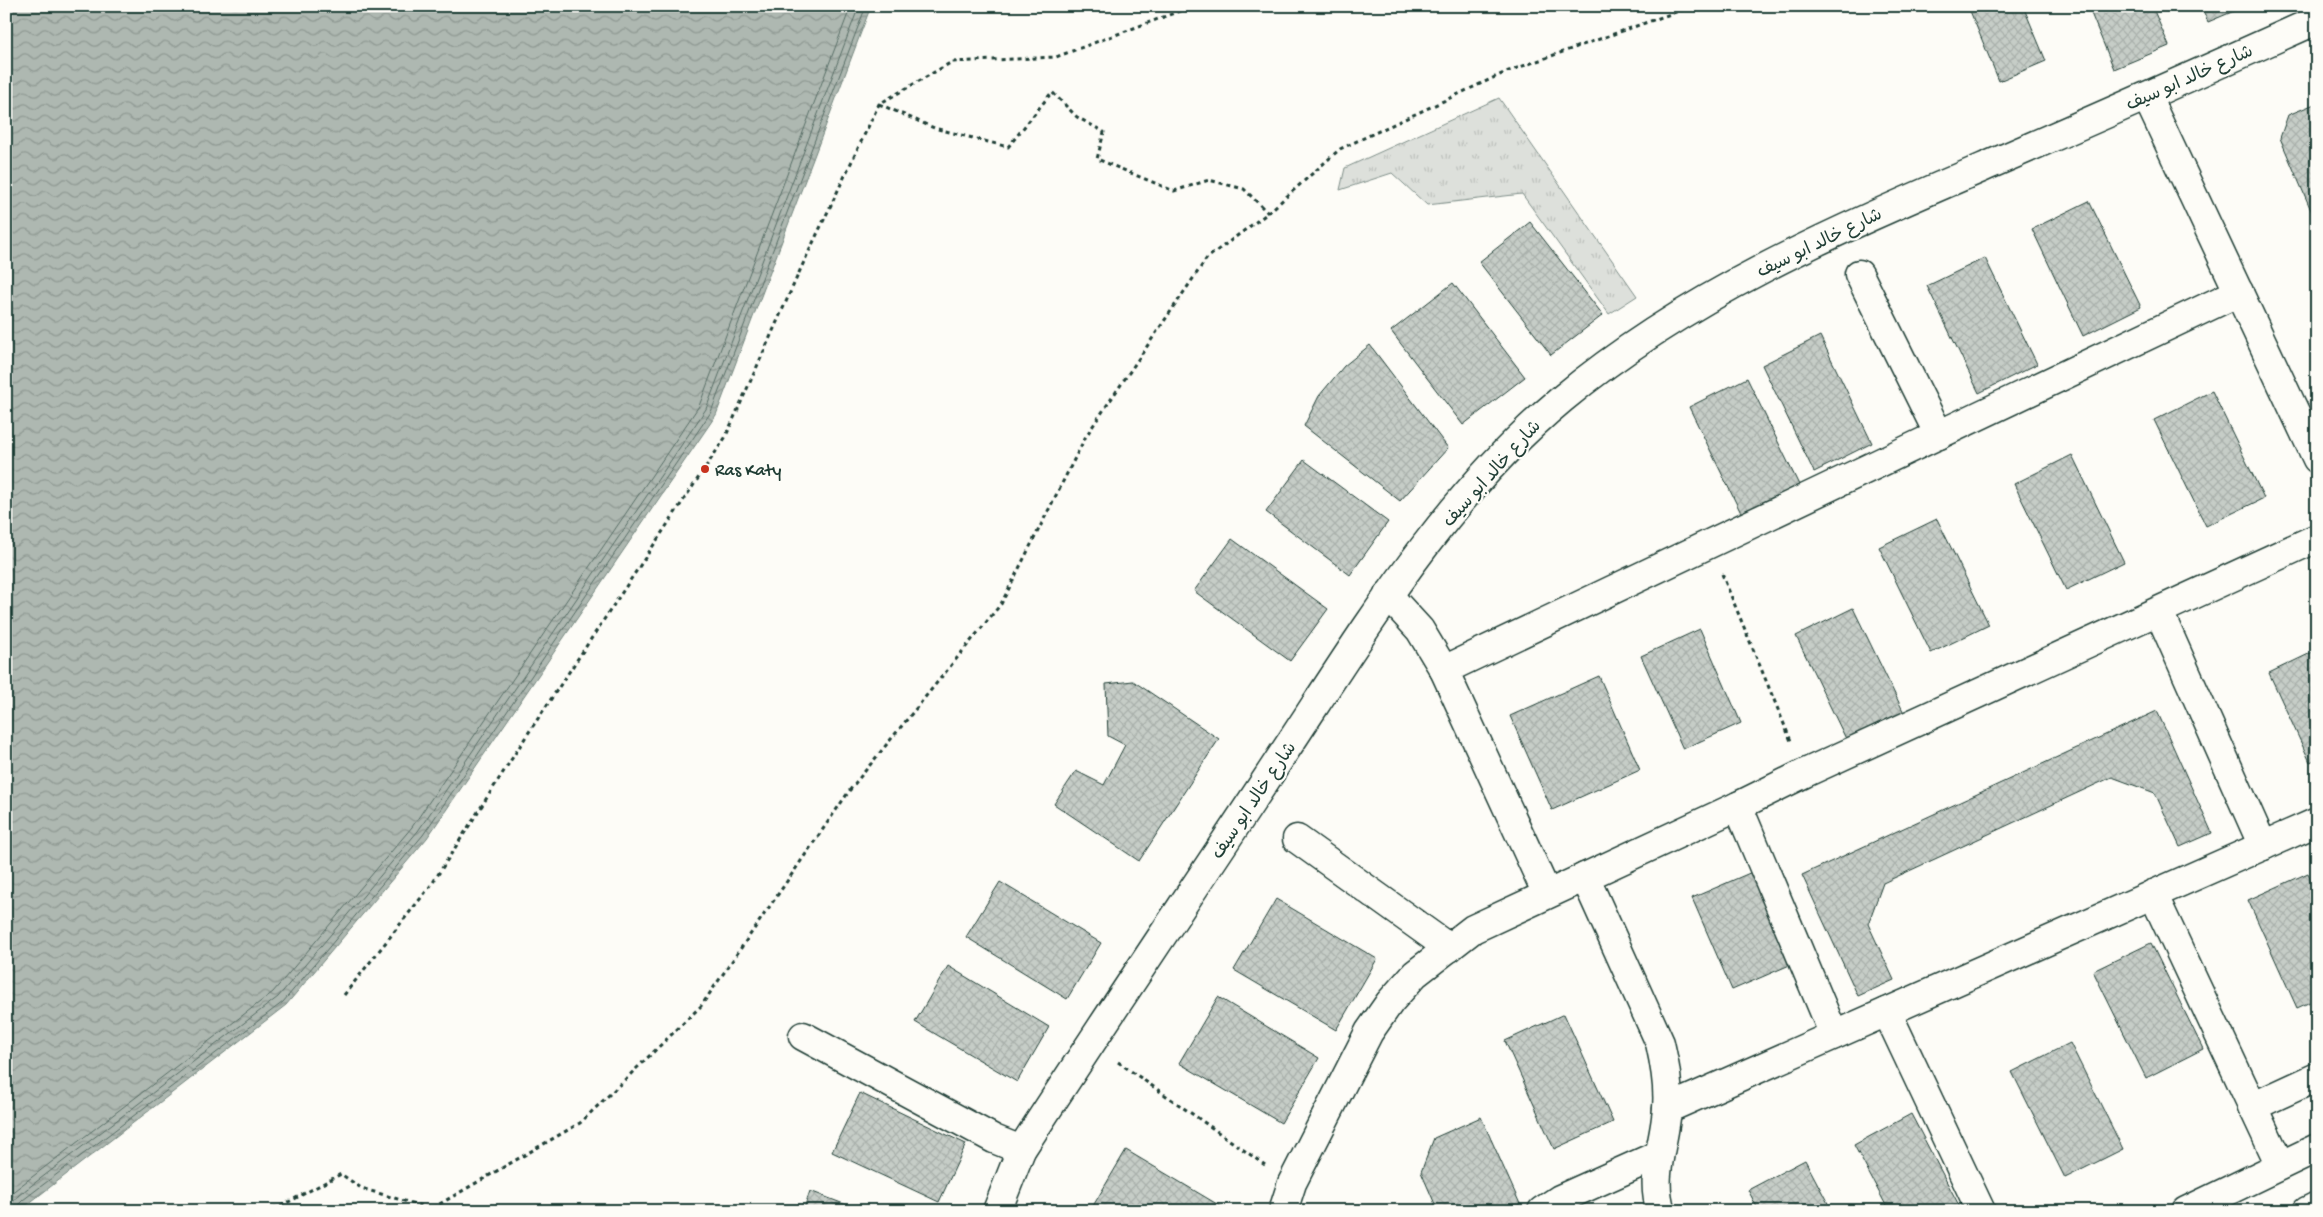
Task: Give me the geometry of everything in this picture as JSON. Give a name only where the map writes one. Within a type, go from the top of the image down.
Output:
[{"type":"street","name":"شارع خالد ابو سيف","points":[[997,1211],[1020,1150],[1388,595],[1469,492],[1513,443],[1563,399],[1671,320],[1749,275],[1840,229],[2147,97],[2317,20]]},
{"type":"street","points":[[2147,97],[2317,459]]},
{"type":"street","points":[[1859,274],[1939,435]]},
{"type":"street","points":[[1444,670],[2239,292]]},
{"type":"street","points":[[1283,1211],[1292,1183],[1369,1032],[1390,1002],[1415,974],[1473,929],[1738,806],[1804,773],[2317,538]]},
{"type":"street","points":[[1388,595],[1420,630],[1444,670],[1547,894]]},
{"type":"street","points":[[2159,612],[2263,846]]},
{"type":"street","points":[[1738,806],[1834,1035]]},
{"type":"street","points":[[1668,1108],[2317,822]]},
{"type":"street","points":[[1298,839],[1449,948]]},
{"type":"street","points":[[1584,876],[1660,1043],[1666,1068],[1668,1108],[1658,1155],[1657,1190],[1662,1211]]},
{"type":"street","points":[[2153,894],[2280,1165]]},
{"type":"street","points":[[1887,1012],[1981,1211]]},
{"type":"street","points":[[803,1036],[1020,1150]]},
{"type":"street","points":[[2252,1107],[2317,1077]]},
{"type":"street","points":[[2186,1211],[2317,1148]]},
{"type":"street","points":[[1542,1211],[1560,1199],[1658,1155]]},
{"type":"street","points":[[2307,1211],[2317,1206]]},
{"type":"path","points":[[344,995],[432,884],[525,738],[726,438],[802,266],[879,104],[952,62],[1056,57],[1193,6]]},
{"type":"path","points":[[265,1211],[281,1206],[341,1174],[361,1188],[431,1209],[580,1123],[701,1006],[852,787],[1001,604],[1086,436],[1207,258],[1268,213],[1340,149],[1506,72],[1693,6]]},
{"type":"path","points":[[879,104],[934,128],[1008,147],[1052,92],[1077,117],[1104,132],[1097,159],[1174,192],[1209,180],[1244,189],[1268,213]]},
{"type":"path","points":[[1709,544],[1804,773]]},
{"type":"path","points":[[1090,1043],[1292,1183]]},
{"type":"green space","points":[[1499,98],[1637,296],[1609,314],[1522,194],[1427,205],[1392,173],[1340,190],[1345,168]]},
{"type":"water","points":[[6,6],[871,6],[716,415],[427,838],[286,1005],[19,1211],[6,1211]]},
{"type":"building","points":[[1968,6],[2023,6],[2046,61],[1999,81]]},
{"type":"building","points":[[2088,6],[2152,6],[2169,46],[2114,69]]},
{"type":"building","points":[[2201,6],[2246,6],[2208,22]]},
{"type":"building","points":[[2317,103],[2317,224],[2280,138],[2288,115]]},
{"type":"building","points":[[2089,201],[2141,307],[2083,336],[2032,229]]},
{"type":"building","points":[[1530,222],[1603,315],[1551,355],[1479,262]]},
{"type":"building","points":[[1985,258],[2037,364],[1979,393],[1927,286]]},
{"type":"building","points":[[1453,283],[1525,377],[1463,425],[1391,331]]},
{"type":"building","points":[[1820,336],[1872,443],[1814,472],[1762,365]]},
{"type":"building","points":[[1370,345],[1448,448],[1400,501],[1304,426],[1319,396],[1344,366]]},
{"type":"building","points":[[1747,378],[1799,485],[1741,513],[1689,407]]},
{"type":"building","points":[[2212,391],[2264,498],[2206,526],[2154,420]]},
{"type":"building","points":[[2072,455],[2124,562],[2066,590],[2014,484]]},
{"type":"building","points":[[1304,460],[1388,522],[1350,575],[1266,512]]},
{"type":"building","points":[[1937,519],[1989,625],[1931,653],[1879,547]]},
{"type":"building","points":[[1232,539],[1328,609],[1290,661],[1194,591]]},
{"type":"building","points":[[1853,608],[1905,715],[1848,743],[1796,636]]},
{"type":"building","points":[[1700,629],[1741,723],[1683,749],[1641,656]]},
{"type":"building","points":[[2317,650],[2317,759],[2310,762],[2269,673]]},
{"type":"building","points":[[1599,676],[1640,770],[1552,810],[1510,716]]},
{"type":"building","points":[[1133,681],[1219,739],[1139,861],[1054,804],[1076,771],[1104,785],[1125,745],[1108,736],[1106,684]]},
{"type":"building","points":[[2157,711],[2212,833],[2180,847],[2155,793],[2112,777],[1883,883],[1868,924],[1894,980],[1858,996],[1802,875]]},
{"type":"building","points":[[1752,872],[1792,964],[1732,990],[1692,898]]},
{"type":"building","points":[[2308,873],[2317,894],[2317,999],[2297,1008],[2248,900]]},
{"type":"building","points":[[1000,882],[1101,943],[1067,999],[966,937]]},
{"type":"building","points":[[1276,899],[1377,959],[1336,1030],[1234,970]]},
{"type":"building","points":[[2151,943],[2203,1049],[2146,1078],[2093,971]]},
{"type":"building","points":[[948,966],[1049,1027],[1017,1082],[915,1022]]},
{"type":"building","points":[[1218,997],[1319,1058],[1281,1123],[1179,1063]]},
{"type":"building","points":[[1564,1014],[1613,1122],[1554,1149],[1505,1041]]},
{"type":"building","points":[[2070,1043],[2123,1149],[2065,1178],[2012,1072]]},
{"type":"building","points":[[860,1093],[966,1144],[939,1202],[832,1152]]},
{"type":"building","points":[[1911,1114],[1962,1211],[1889,1211],[1854,1145]]},
{"type":"building","points":[[1481,1117],[1520,1204],[1505,1211],[1438,1211],[1421,1172],[1434,1138]]},
{"type":"building","points":[[1126,1150],[1227,1211],[1101,1211],[1093,1206]]},
{"type":"building","points":[[1805,1160],[1832,1211],[1759,1211],[1748,1190]]},
{"type":"building","points":[[810,1191],[862,1211],[803,1211]]},
{"type":"place","name":"Ras Katy","points":[[705,469]]}]
